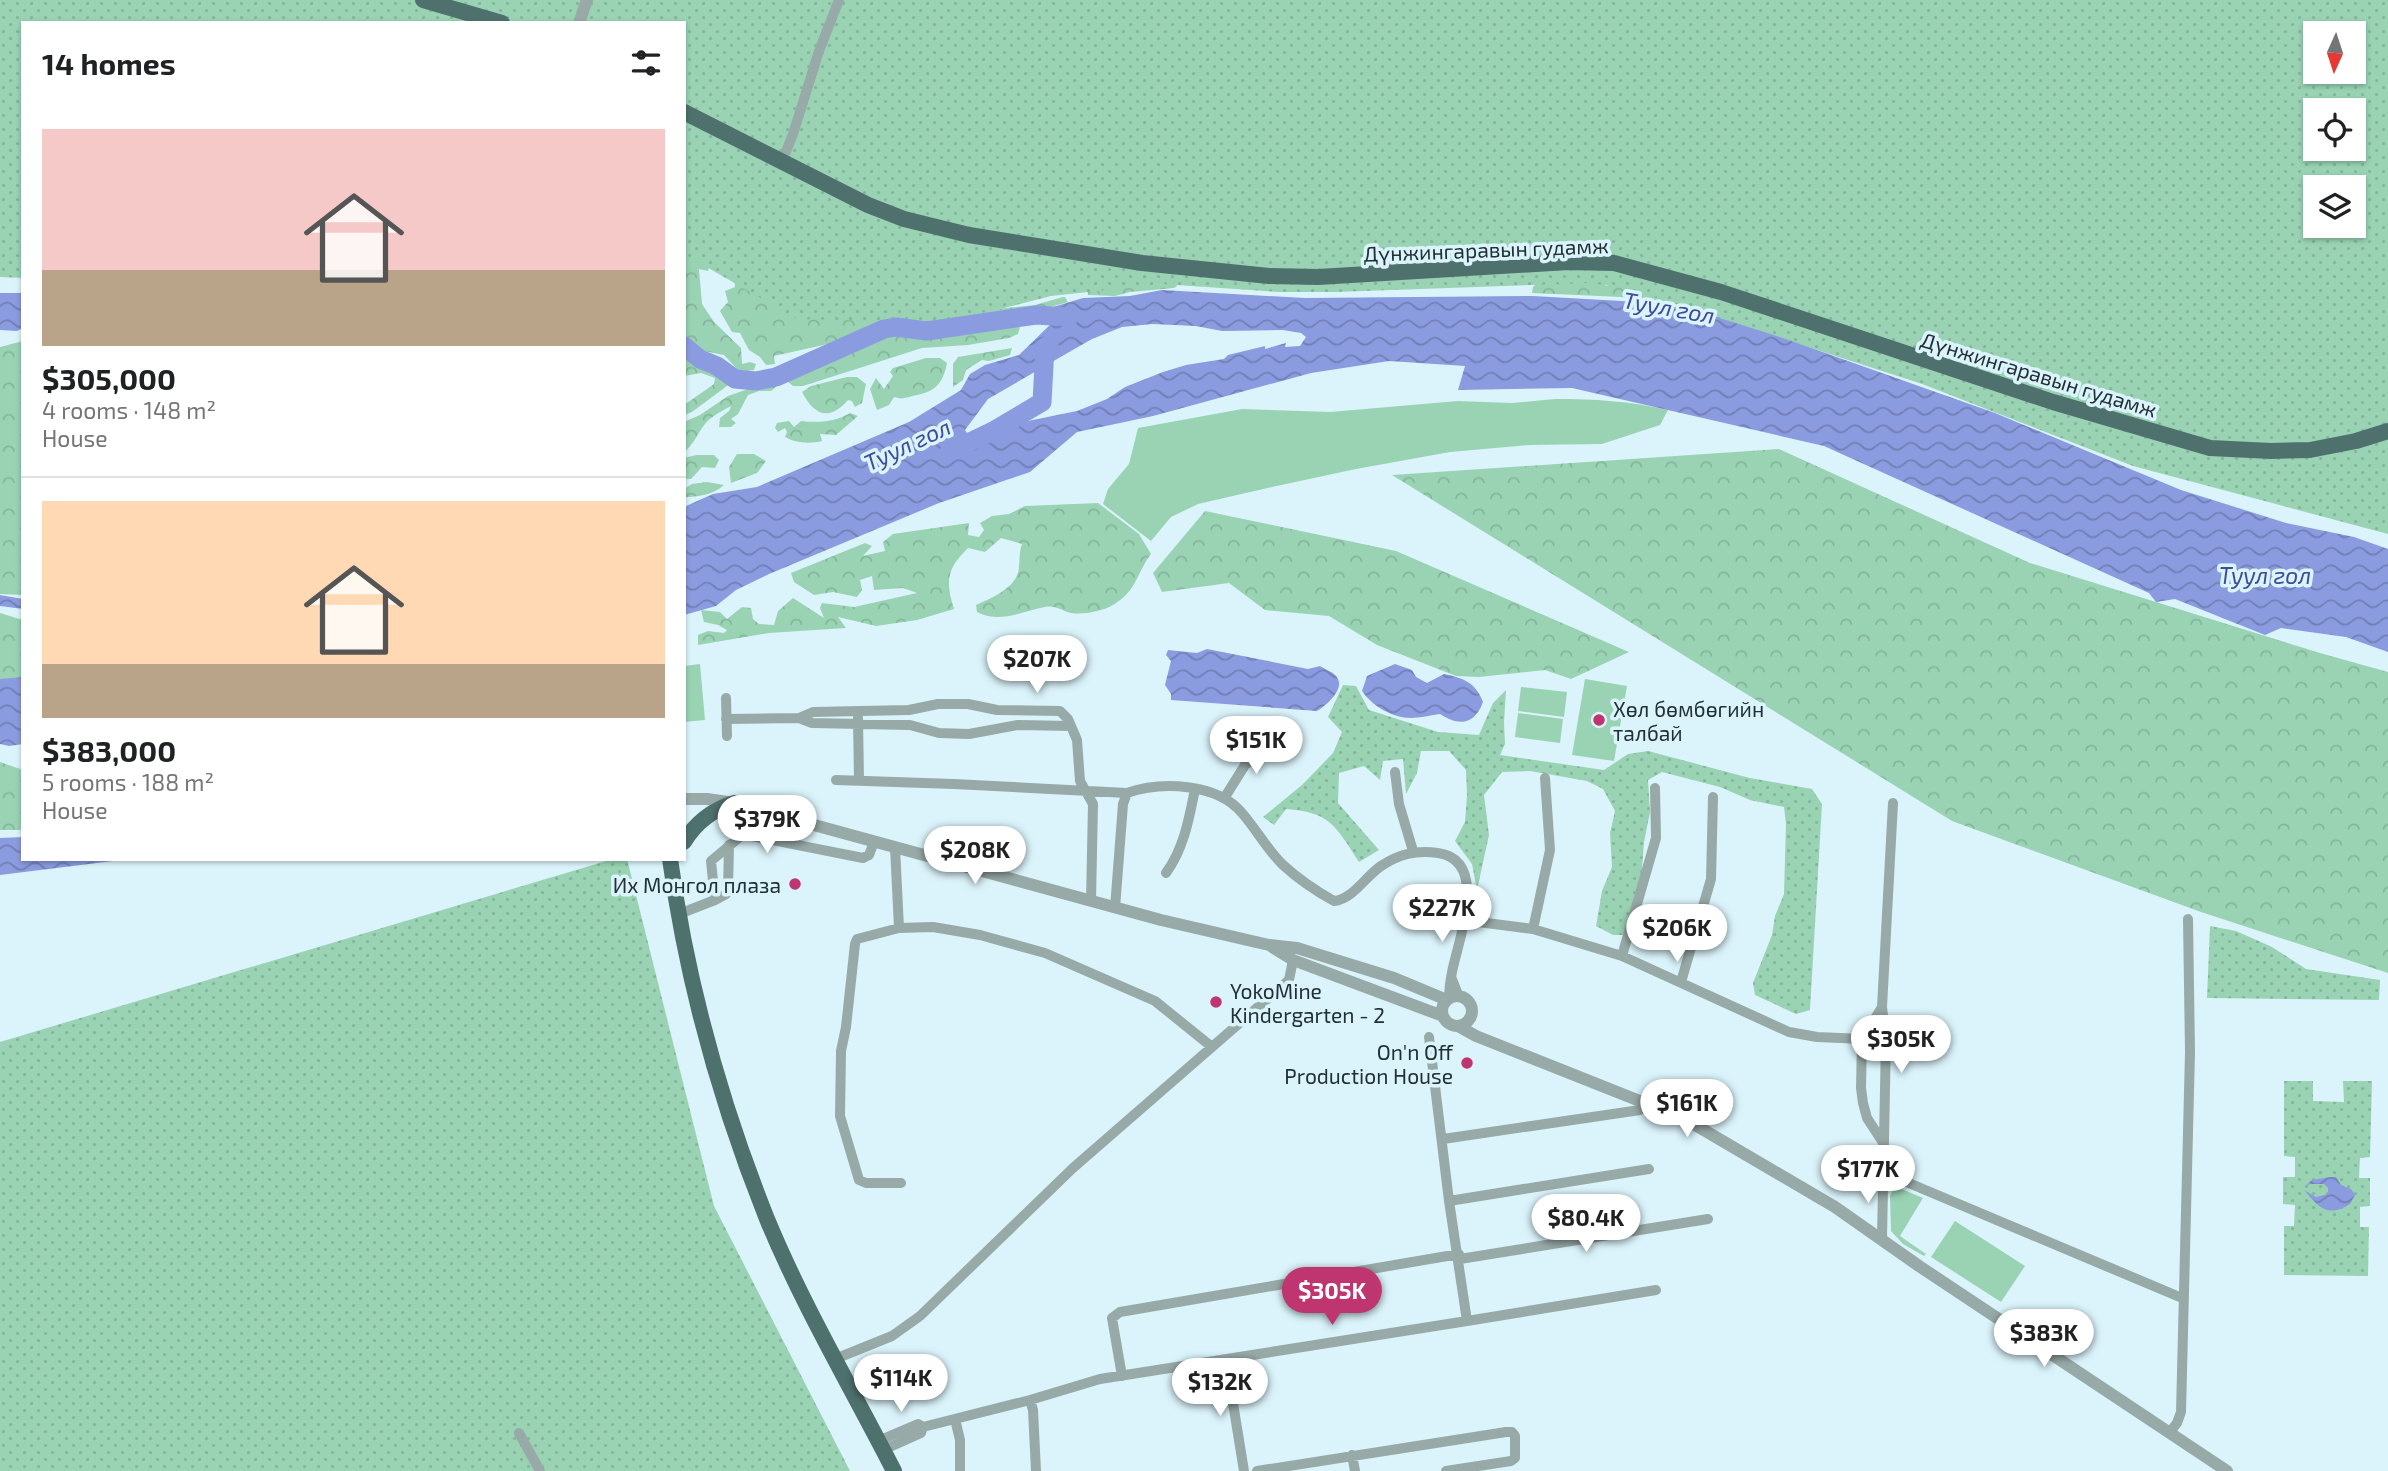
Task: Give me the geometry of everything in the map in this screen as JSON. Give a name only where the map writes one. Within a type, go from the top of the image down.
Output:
[{"type":"main road","points":[[423,0],[495,21]]},
{"type":"main road","name":"Дүнжингаравын гудамж","points":[[686,113],[868,205],[921,223],[1004,241],[1142,263],[1231,273],[1318,277],[1568,262],[1614,263],[1730,295],[1990,382],[2210,448],[2270,452],[2310,450],[2356,441],[2388,431]]},
{"type":"main road","points":[[686,840],[704,818],[719,808],[734,803]]},
{"type":"main road","points":[[673,864],[679,914],[705,1027],[741,1148],[773,1232],[894,1471]]},
{"type":"street","points":[[580,21],[587,0]]},
{"type":"street","points":[[782,162],[839,0]]},
{"type":"street","points":[[726,698],[727,736]]},
{"type":"street","points":[[799,718],[813,712],[909,710],[938,704],[968,704],[997,710],[1060,711],[1068,719],[1077,740],[1080,781],[1093,804],[1091,901]]},
{"type":"street","points":[[858,711],[859,781]]},
{"type":"street","points":[[726,719],[799,718],[812,723],[910,725],[939,733],[969,733],[1018,725],[1071,726]]},
{"type":"street","points":[[1225,797],[1245,765],[1276,743]]},
{"type":"street","points":[[1395,772],[1399,804],[1413,851]]},
{"type":"street","points":[[1533,929],[1550,850],[1545,778]]},
{"type":"street","points":[[836,780],[1086,792],[1127,793],[1145,787],[1195,789],[1225,797],[1241,811],[1281,863],[1334,901],[1346,897],[1380,866],[1413,851],[1447,854],[1461,868],[1468,887],[1451,975],[1452,999]]},
{"type":"street","points":[[1622,956],[1656,838],[1655,788]]},
{"type":"street","points":[[1166,873],[1177,857],[1188,826],[1195,789]]},
{"type":"street","points":[[1115,908],[1123,804],[1127,793]]},
{"type":"street","points":[[1681,982],[1711,880],[1713,797]]},
{"type":"street","points":[[686,799],[734,803],[1115,908],[1269,945],[1297,948],[1470,1005],[1471,1016],[1492,1041]]},
{"type":"street","points":[[1882,1238],[1886,1040],[1882,1007],[1893,803]]},
{"type":"street","points":[[715,900],[710,863],[739,837],[747,835],[865,858],[874,842]]},
{"type":"street","points":[[679,914],[726,894],[729,845]]},
{"type":"street","points":[[895,847],[899,928]]},
{"type":"street","points":[[2170,1432],[2177,1423],[2180,1412],[2190,1065],[2188,919]]},
{"type":"street","points":[[1463,920],[1533,929],[1622,956],[1789,1032],[1817,1037],[1886,1040]]},
{"type":"street","points":[[901,1183],[866,1183],[859,1180],[840,1116],[841,1051],[855,944],[857,939],[863,936],[899,928],[933,927],[980,935],[1045,953],[1155,1001],[1212,1048]]},
{"type":"street","points":[[1269,945],[1293,960],[1443,1016],[1449,1024],[1685,1119],[1786,1177],[1882,1238],[1919,1266],[2227,1471]]},
{"type":"street","points":[[835,1359],[892,1336],[920,1316],[1073,1168],[1289,980],[1293,960]]},
{"type":"street","points":[[1443,1016],[1443,1007],[1452,999]]},
{"type":"street","points":[[1882,1007],[1862,1040],[1861,1088],[1867,1118],[1884,1145]]},
{"type":"street","points":[[1458,1026],[1465,1024],[1471,1016]]},
{"type":"street","points":[[1429,1037],[1467,1321]]},
{"type":"street","points":[[1443,1139],[1640,1110]]},
{"type":"street","points":[[1449,1201],[1649,1169]]},
{"type":"street","points":[[1885,1173],[2182,1298]]},
{"type":"street","points":[[1122,1376],[1112,1318],[1120,1312],[1708,1219]]},
{"type":"street","points":[[881,1445],[921,1433],[923,1427],[1100,1379],[1656,1290]]},
{"type":"street","points":[[1226,1360],[1244,1471]]},
{"type":"street","points":[[1030,1400],[1033,1410],[1036,1471]]},
{"type":"street","points":[[955,1419],[960,1440],[960,1471]]},
{"type":"street","points":[[1257,1471],[1506,1432],[1515,1436],[1515,1458],[1511,1461],[1446,1471]]},
{"type":"street","points":[[519,1433],[540,1471]]},
{"type":"street","points":[[1352,1455],[1355,1471]]},
{"type":"green space","points":[[0,0],[2388,0],[2388,534],[2133,466],[1922,384],[1626,288],[1590,283],[1336,292],[1279,292],[1162,284],[1051,296],[992,311],[927,322],[797,319],[686,255],[686,21],[21,21],[21,278],[0,277]]},
{"type":"green space","points":[[686,158],[940,315],[1035,305],[1063,297],[1068,302],[1026,314],[928,326],[889,323],[846,340],[774,356],[775,364],[766,365],[749,350],[740,333],[732,332],[720,311],[728,302],[725,291],[735,287],[734,277]]},
{"type":"green space","points":[[686,183],[713,254],[708,271],[699,269],[702,304],[714,322],[741,348],[742,364],[756,364],[754,370],[740,372],[724,355],[704,351],[686,342]]},
{"type":"green space","points":[[1615,279],[1686,306],[1643,298],[1532,293],[1537,283],[1545,281],[1601,283],[1607,286]]},
{"type":"green space","points":[[1176,283],[1174,288],[1115,296],[1088,295],[1087,288]]},
{"type":"green space","points":[[1020,327],[1018,334],[1009,338],[968,345],[922,348],[803,386],[793,386],[787,381],[847,354],[885,333],[904,332],[917,338],[942,338],[975,330],[997,330]]},
{"type":"green space","points":[[21,342],[21,595],[0,594],[0,347]]},
{"type":"green space","points":[[1012,348],[1010,355],[989,361],[982,360],[966,370],[963,380],[953,387],[953,364],[958,357]]},
{"type":"green space","points":[[686,355],[731,383],[686,414],[686,404],[714,384],[715,378],[701,373],[686,376]]},
{"type":"green space","points":[[926,358],[940,358],[947,363],[938,385],[924,393],[903,398],[894,397],[889,405],[877,410],[870,389],[876,378],[884,389],[893,376],[890,372],[893,368]]},
{"type":"green space","points":[[857,377],[866,384],[862,403],[855,407],[852,401],[848,400],[834,411],[822,413],[812,406],[802,392],[811,386]]},
{"type":"green space","points":[[768,382],[777,386],[771,391],[748,395],[738,414],[731,419],[736,423],[731,427],[719,427],[720,418],[731,406],[715,415],[686,450],[686,421],[728,396]]},
{"type":"green space","points":[[1555,399],[1612,401],[1668,410],[1660,425],[1602,444],[1530,445],[1450,452],[1356,469],[1198,504],[1171,517],[1151,541],[1103,504],[1108,489],[1129,464],[1138,428],[1242,409],[1330,412],[1458,401],[1512,403]]},
{"type":"green space","points":[[850,413],[858,416],[836,435],[820,434],[822,441],[817,442],[793,441],[785,437],[785,428],[778,432],[775,428],[777,423],[789,421],[794,427],[801,421],[826,421]]},
{"type":"green space","points":[[1779,449],[2030,563],[2388,672],[2388,973],[2201,912],[1952,821],[1392,475]]},
{"type":"green space","points":[[737,454],[754,454],[766,461],[757,473],[731,483],[729,467]]},
{"type":"green space","points":[[714,455],[719,460],[715,468],[702,467],[691,479],[686,479],[686,458]]},
{"type":"green space","points":[[707,482],[724,485],[705,495],[686,497],[686,488]]},
{"type":"green space","points":[[1098,503],[1139,534],[1151,554],[1127,594],[1104,609],[1071,613],[1049,607],[1002,617],[977,612],[976,605],[1004,591],[1018,573],[1022,544],[1001,538],[985,552],[968,548],[956,562],[949,583],[954,609],[917,620],[876,626],[838,617],[846,628],[769,633],[698,645],[698,635],[708,631],[724,633],[727,630],[704,622],[701,610],[720,612],[727,619],[742,607],[751,608],[753,619],[759,624],[774,625],[778,611],[793,598],[824,618],[820,608],[822,603],[854,607],[917,593],[903,588],[874,590],[872,576],[860,580],[862,590],[857,597],[833,592],[814,595],[794,582],[791,573],[865,543],[872,546],[863,556],[885,551],[883,542],[893,534],[969,523],[968,535],[979,537],[984,530],[980,523],[992,516],[1009,514],[1025,506]]},
{"type":"green space","points":[[1205,511],[1396,551],[1629,652],[1571,679],[1545,670],[1479,677],[1456,676],[1377,645],[1329,616],[1265,610],[1229,583],[1162,592],[1153,573]]},
{"type":"green space","points":[[0,613],[21,619],[21,687],[0,691]]},
{"type":"green space","points":[[700,664],[705,720],[686,722],[686,666]]},
{"type":"green space","name":"Хөл бөмбөгийн талбай","points":[[1585,679],[1627,686],[1614,761],[1572,755]]},
{"type":"green space","points":[[1343,685],[1356,686],[1369,710],[1438,732],[1479,735],[1493,703],[1506,690],[1505,744],[1500,755],[1604,770],[1628,754],[1648,751],[1750,778],[1812,789],[1822,804],[1810,1010],[1796,1014],[1755,995],[1753,983],[1772,935],[1775,916],[1784,894],[1784,807],[1750,800],[1720,787],[1662,772],[1648,780],[1650,812],[1644,842],[1641,882],[1624,935],[1613,935],[1596,926],[1602,891],[1612,867],[1610,833],[1615,811],[1603,789],[1587,781],[1530,771],[1502,772],[1484,795],[1489,835],[1477,890],[1472,864],[1455,841],[1465,822],[1466,770],[1449,751],[1421,751],[1417,773],[1406,794],[1403,759],[1383,761],[1380,780],[1364,766],[1339,773],[1338,803],[1379,850],[1359,862],[1338,831],[1323,818],[1286,809],[1274,825],[1263,817],[1302,785],[1333,753],[1342,732],[1328,717]]},
{"type":"green space","points":[[1521,687],[1567,692],[1564,717],[1518,711]]},
{"type":"green space","points":[[1518,713],[1563,719],[1560,743],[1515,737]]},
{"type":"green space","points":[[0,762],[21,769],[21,830],[0,830]]},
{"type":"green space","points":[[606,861],[628,861],[714,1206],[850,1471],[0,1471],[0,1042]]},
{"type":"green space","points":[[2210,926],[2236,931],[2272,947],[2306,969],[2380,980],[2379,1000],[2207,998]]},
{"type":"green space","points":[[2284,1081],[2313,1081],[2313,1101],[2344,1102],[2343,1081],[2372,1081],[2370,1157],[2360,1158],[2359,1178],[2370,1178],[2370,1206],[2360,1207],[2360,1227],[2369,1227],[2368,1276],[2284,1275],[2284,1226],[2294,1226],[2295,1205],[2283,1204],[2283,1177],[2295,1177],[2295,1157],[2284,1156]]},
{"type":"green space","points":[[1894,1188],[1923,1198],[1900,1236],[1926,1254],[1924,1256],[1903,1244],[1891,1231],[1890,1196]]},
{"type":"green space","points":[[1955,1221],[2025,1266],[2001,1302],[1931,1257]]},
{"type":"water","name":"Туул гол","points":[[1162,290],[1305,298],[1533,296],[1657,303],[1704,313],[1995,413],[2181,490],[2286,523],[2354,537],[2388,549],[2388,652],[2346,637],[2281,628],[2265,635],[2175,599],[2156,602],[2149,593],[1824,446],[1572,388],[1458,390],[1465,366],[1389,361],[1311,373],[1153,416],[1077,432],[1030,472],[939,503],[769,574],[736,590],[716,606],[686,614],[686,506],[713,494],[757,487],[909,422],[961,390],[970,374],[985,365],[1019,355],[1055,320],[1045,319],[1040,311],[1083,298],[1130,296]],"holes":[[[1152,324],[1196,326],[1222,331],[1283,330],[1301,333],[1306,337],[1300,346],[1285,347],[1286,343],[1265,349],[1265,346],[1228,355],[1224,359],[1163,372],[1077,411],[1023,422],[974,444],[965,430],[988,399],[1092,339],[1122,327]]]},
{"type":"water","points":[[0,293],[21,293],[21,329],[0,330]]},
{"type":"water","points":[[0,595],[21,599],[21,609],[0,606]]},
{"type":"water","points":[[1207,649],[1308,669],[1320,666],[1335,675],[1338,690],[1331,700],[1317,711],[1171,700],[1171,694],[1165,685],[1171,661],[1166,655],[1168,650],[1197,653]]},
{"type":"water","points":[[1395,664],[1412,670],[1416,677],[1427,683],[1444,674],[1458,677],[1473,686],[1480,696],[1483,702],[1480,709],[1471,719],[1460,722],[1440,714],[1411,718],[1384,710],[1371,702],[1362,691],[1367,676]]},
{"type":"water","points":[[21,677],[21,744],[0,744],[0,679]]},
{"type":"water","points":[[21,837],[21,861],[113,861],[0,875],[0,838]]},
{"type":"water","points":[[2336,1177],[2341,1185],[2351,1189],[2355,1195],[2350,1204],[2336,1210],[2324,1209],[2304,1190],[2316,1197],[2328,1194],[2328,1188],[2324,1184],[2304,1187],[2312,1180]]},
{"type":"waterway","name":"Туул гол","points":[[686,348],[735,379],[756,381],[776,377],[884,329],[896,327],[927,331],[1036,315],[1069,317]]},
{"type":"waterway","name":"Туул гол","points":[[949,452],[995,430],[1042,402],[1045,347],[1049,345]]},
{"type":"place","name":"Хөл бөмбөгийн талбай","points":[[1599,720]]},
{"type":"place","name":"Их Монгол плаза","points":[[795,884]]},
{"type":"place","name":"YokoMine Kindergarten - 2","points":[[1216,1002]]},
{"type":"place","name":"On'n Off Production House","points":[[1467,1063]]}]
